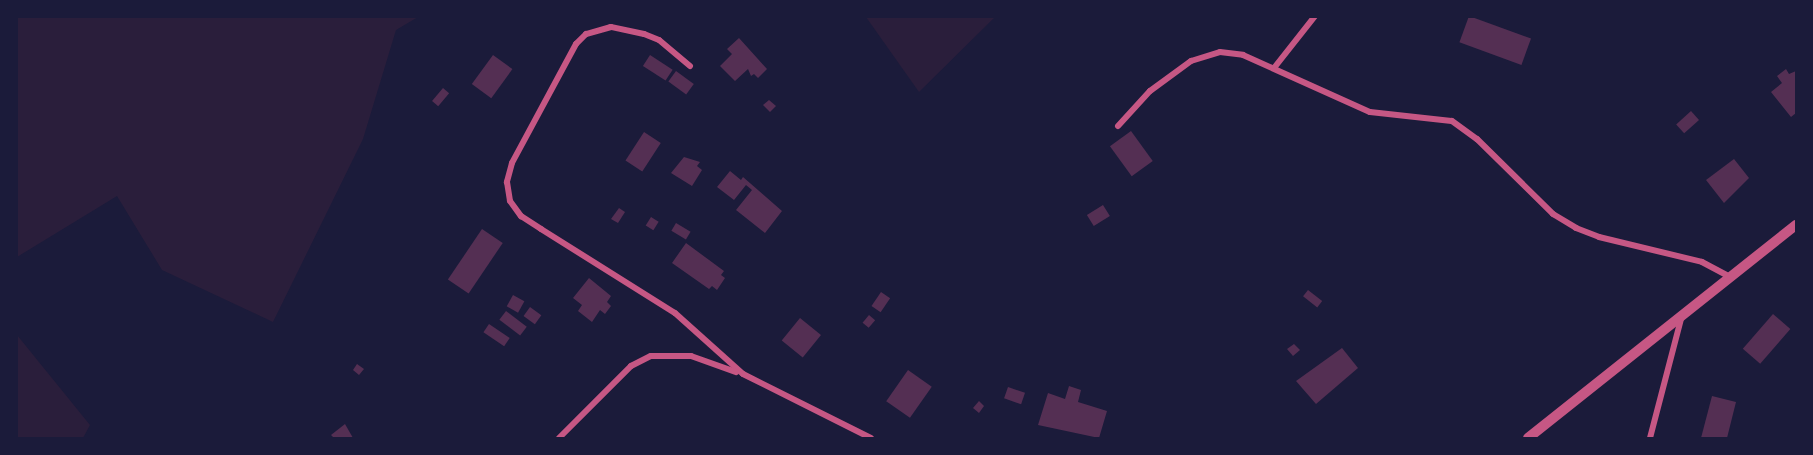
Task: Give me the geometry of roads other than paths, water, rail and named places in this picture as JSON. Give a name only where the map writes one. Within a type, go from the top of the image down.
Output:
[{"type":"street","points":[[1274,68],[1315,16]]},
{"type":"street","points":[[690,66],[659,40],[644,34],[611,27],[586,34],[576,44],[518,151],[507,191],[521,216],[675,313],[743,374]]},
{"type":"street","points":[[1118,126],[1169,74],[1206,54],[1229,52],[1274,68],[1314,90],[1370,112],[1452,121],[1477,139],[1553,214],[1576,228],[1599,237],[1702,262],[1731,278]]},
{"type":"street","points":[[1528,438],[1797,225]]},
{"type":"street","points":[[1650,438],[1681,318]]},
{"type":"street","points":[[559,438],[631,366],[651,356],[691,356],[743,374],[872,438]]}]
